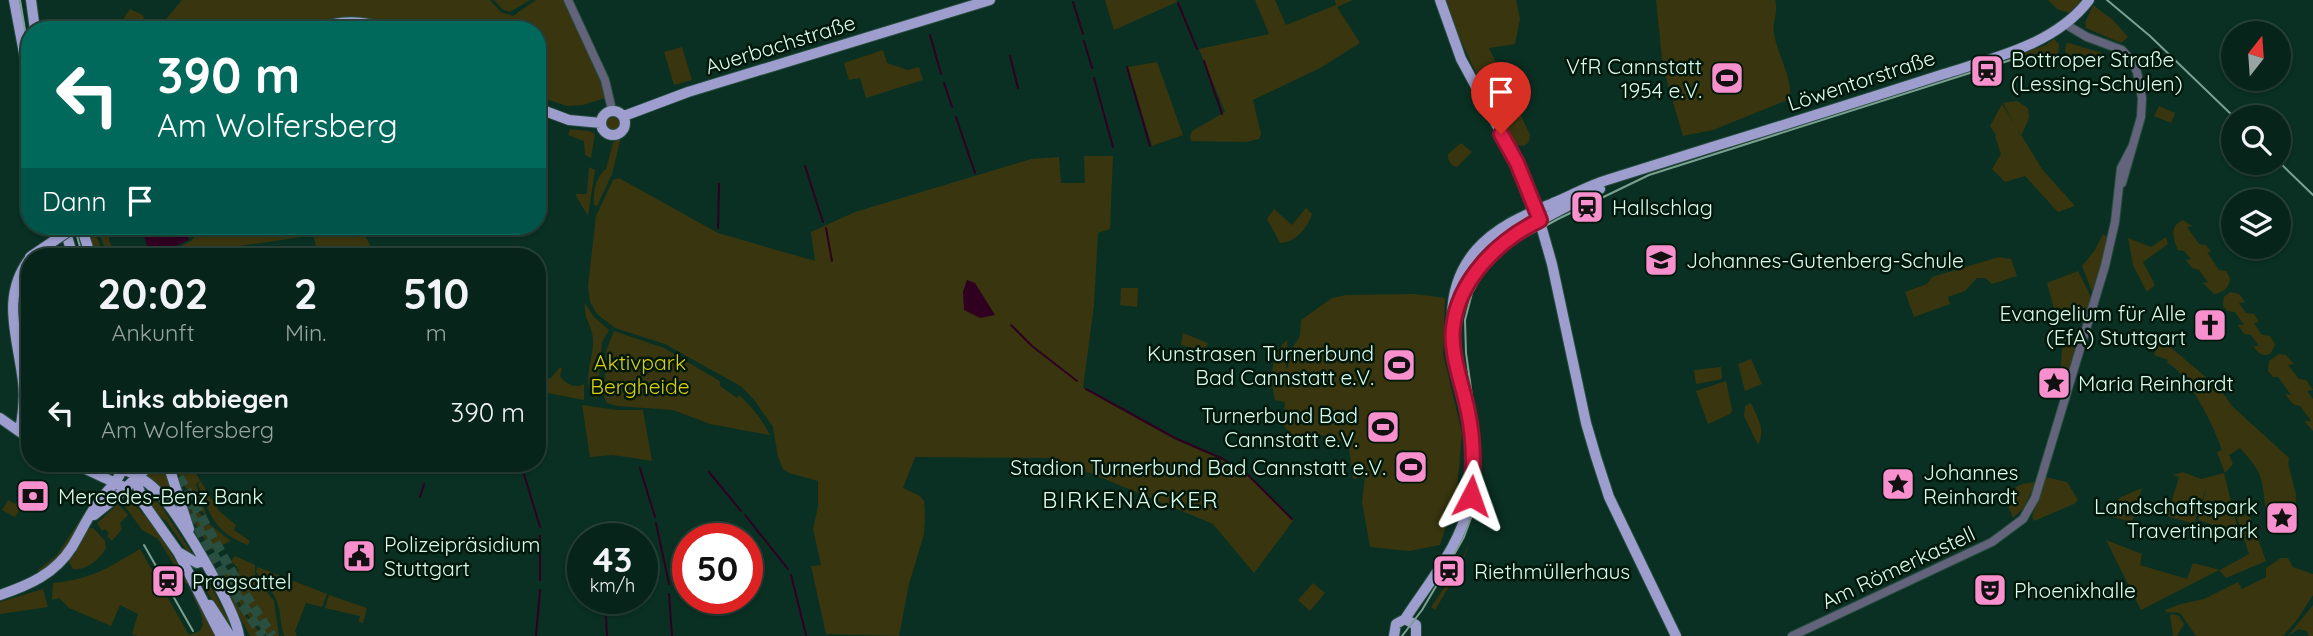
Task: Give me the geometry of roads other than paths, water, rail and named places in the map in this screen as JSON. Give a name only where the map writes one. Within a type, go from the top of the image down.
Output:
[{"type":"main road","points":[[14,0],[21,37]]},
{"type":"main road","points":[[31,0],[34,21]]},
{"type":"main road","name":"Auerbachstraße","points":[[624,116],[688,92],[990,0]]},
{"type":"main road","points":[[1440,0],[1461,59],[1512,153],[1539,215],[1596,457],[1609,497],[1676,636]]},
{"type":"main road","name":"Löwentorstraße","points":[[1539,215],[1559,201],[1605,180],[2025,47],[2077,16],[2089,0]]},
{"type":"main road","points":[[612,110],[624,116],[624,128],[618,134],[605,132],[601,123],[605,113],[612,110]]},
{"type":"main road","points":[[546,111],[569,120],[601,123]]},
{"type":"main road","name":"Löwentorstraße","points":[[1394,636],[1396,624],[1409,621],[1418,601],[1456,540],[1471,496],[1472,437],[1450,316],[1454,294],[1470,258],[1496,231],[1539,215],[1632,173]]},
{"type":"main road","points":[[1528,189],[1545,198],[1559,201]]},
{"type":"main road","points":[[43,248],[63,235]]},
{"type":"main road","points":[[21,269],[10,300],[21,369]]},
{"type":"main road","points":[[0,418],[21,429]]},
{"type":"main road","points":[[171,472],[191,537]]},
{"type":"main road","points":[[94,473],[129,477],[163,498],[191,537],[232,614],[247,636]]},
{"type":"main road","points":[[94,473],[103,486],[102,498]]},
{"type":"main road","points":[[0,594],[40,579],[54,569],[67,555],[102,498],[129,477]]},
{"type":"main road","points":[[129,477],[144,504],[178,552],[221,636]]},
{"type":"main road","points":[[89,519],[129,477]]},
{"type":"main road","points":[[144,504],[154,497],[163,498]]},
{"type":"main road","points":[[178,552],[197,564],[204,561]]},
{"type":"main road","points":[[202,596],[230,636]]},
{"type":"main road","points":[[232,614],[239,636]]},
{"type":"main road","points":[[1409,621],[1417,628],[1416,636]]},
{"type":"street","points":[[568,0],[605,80],[612,110]]},
{"type":"street","name":"Am Römerkastell","points":[[1792,636],[1992,542],[2016,526],[2028,513],[2035,498],[2105,266],[2121,186],[2123,161],[2132,147],[2141,117],[2142,98],[2137,72],[2131,60],[2116,47],[2087,37],[2065,24]]},
{"type":"waterway","points":[[1073,2],[1083,34]]},
{"type":"waterway","points":[[1178,3],[1197,49]]},
{"type":"waterway","points":[[930,35],[941,74]]},
{"type":"waterway","points":[[1084,41],[1092,68]]},
{"type":"waterway","points":[[1010,56],[1018,88]]},
{"type":"waterway","points":[[1204,61],[1222,114]]},
{"type":"waterway","points":[[1127,67],[1150,146]]},
{"type":"waterway","points":[[1094,78],[1113,147]]},
{"type":"waterway","points":[[944,83],[952,107]]},
{"type":"waterway","points":[[956,117],[975,173]]},
{"type":"waterway","points":[[805,166],[823,222]]},
{"type":"waterway","points":[[718,228],[719,184]]},
{"type":"waterway","points":[[826,228],[832,261]]},
{"type":"waterway","points":[[1011,325],[1032,346],[1077,381]]},
{"type":"waterway","points":[[1086,389],[1175,438],[1244,471],[1292,519]]},
{"type":"waterway","points":[[640,468],[655,517]]},
{"type":"waterway","points":[[523,472],[540,527]]},
{"type":"waterway","points":[[709,472],[741,511]]},
{"type":"waterway","points":[[420,497],[424,484]]},
{"type":"waterway","points":[[745,515],[788,569]]},
{"type":"waterway","points":[[658,532],[669,584]]},
{"type":"waterway","points":[[540,536],[540,580]]},
{"type":"waterway","points":[[791,575],[806,635]]},
{"type":"waterway","points":[[536,636],[540,590]]},
{"type":"waterway","points":[[669,594],[672,636]]},
{"type":"waterway","points":[[606,614],[607,636]]},
{"type":"tunnel","points":[[176,472],[239,585],[272,636]]},
{"type":"tunnel","points":[[183,501],[233,590],[263,636]]},
{"type":"tram line","points":[[20,0],[24,21]]},
{"type":"tram line","points":[[1402,636],[1438,583],[1464,537],[1474,510],[1480,453],[1466,353],[1465,320],[1472,293],[1494,260],[1518,241],[1558,219],[1649,175],[2014,59]]},
{"type":"tram line","points":[[77,235],[80,248]]},
{"type":"tram line","points":[[144,545],[193,631]]},
{"type":"railway","points":[[2107,0],[2150,36],[2222,105]]},
{"type":"railway","points":[[2291,174],[2313,195]]},
{"type":"place","name":"Bottroper Straße (Lessing-Schulen)","points":[[1987,71]]},
{"type":"place","name":"VfR Cannstatt 1954 e.V.","points":[[1727,78]]},
{"type":"place","name":"Hallschlag","points":[[1587,207]]},
{"type":"place","name":"Johannes-Gutenberg-Schule","points":[[1661,260]]},
{"type":"place","name":"Evangelium für Alle (EfA) Stuttgart","points":[[2210,325]]},
{"type":"place","name":"Kunstrasen Turnerbund Bad Cannstatt e.V.","points":[[1399,365]]},
{"type":"place","name":"Maria Reinhardt","points":[[2054,383]]},
{"type":"place","name":"Turnerbund Bad Cannstatt e.V.","points":[[1383,427]]},
{"type":"place","name":"Stadion Turnerbund Bad Cannstatt e.V.","points":[[1411,467]]},
{"type":"place","name":"Johannes Reinhardt","points":[[1898,484]]},
{"type":"place","name":"Mercedes-Benz Bank","points":[[33,496]]},
{"type":"place","name":"Landschaftspark Travertinpark","points":[[2282,518]]},
{"type":"place","name":"Polizeipräsidium Stuttgart","points":[[359,556]]},
{"type":"place","name":"Riethmüllerhaus","points":[[1449,571]]},
{"type":"place","name":"Pragsattel","points":[[168,581]]},
{"type":"place","name":"Phoenixhalle","points":[[1990,590]]},
{"type":"district","name":"BIRKENÄCKER","points":[[1131,499]]},
{"type":"park label","name":"Aktivpark Bergheide","points":[[640,374]]}]
